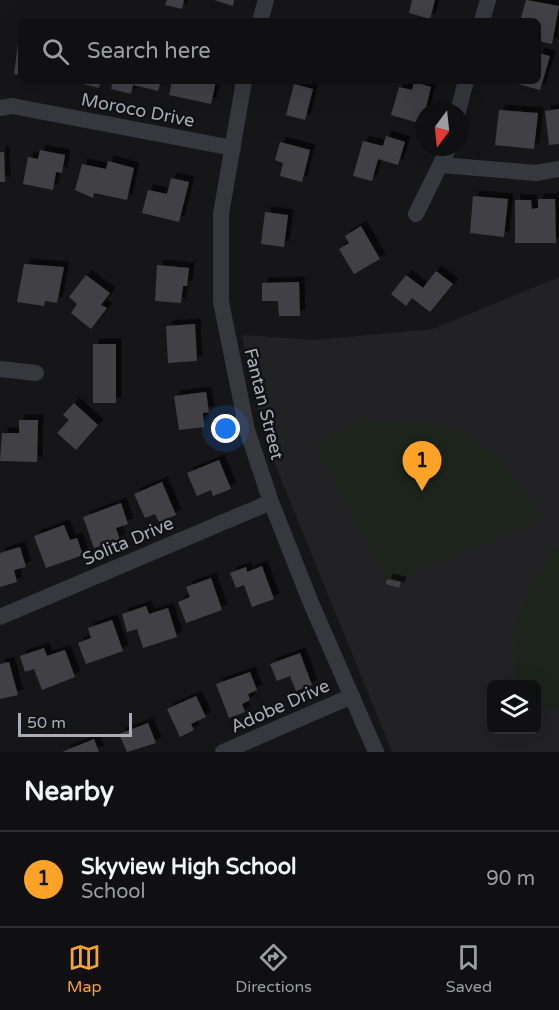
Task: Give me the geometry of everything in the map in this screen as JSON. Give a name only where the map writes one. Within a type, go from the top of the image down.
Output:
[{"type":"street","points":[[261,18],[266,0]]},
{"type":"street","points":[[483,18],[488,0]]},
{"type":"street","name":"Fantan Street","points":[[244,84],[221,214],[221,302],[247,430],[271,502],[311,603],[376,752]]},
{"type":"street","points":[[460,102],[465,84]]},
{"type":"street","name":"Moroco Drive","points":[[0,108],[12,106],[233,148]]},
{"type":"street","points":[[416,214],[445,156]]},
{"type":"street","points":[[441,165],[536,173],[559,169]]},
{"type":"street","points":[[0,369],[36,373]]},
{"type":"street","name":"Solita Drive","points":[[0,616],[271,502]]},
{"type":"street","name":"Adobe Drive","points":[[223,752],[352,696]]},
{"type":"shaded area","points":[[559,277],[559,752],[392,752],[274,462],[256,404],[242,335],[314,340],[433,329]]},
{"type":"shaded area","points":[[364,420],[434,424],[469,438],[498,460],[522,489],[542,520],[388,581],[315,446]]},
{"type":"shaded area","points":[[559,546],[559,705],[541,712],[541,680],[518,680],[515,646],[521,610],[536,577]]},
{"type":"building","points":[[167,0],[184,0],[182,9],[165,5]]},
{"type":"building","points":[[214,0],[234,0],[233,6]]},
{"type":"building","points":[[412,0],[435,0],[430,18],[409,13]]},
{"type":"building","points":[[526,0],[559,6],[552,44],[541,42],[541,18],[521,18]]},
{"type":"building","points":[[18,43],[18,75],[14,74]]},
{"type":"building","points":[[541,54],[550,56],[540,90],[518,84],[541,84]]},
{"type":"building","points":[[83,84],[100,84],[99,88]]},
{"type":"building","points":[[112,84],[160,84],[158,91],[133,85],[131,94],[111,89]]},
{"type":"building","points":[[171,84],[215,84],[211,104],[169,95]]},
{"type":"building","points":[[294,84],[313,89],[305,120],[286,115]]},
{"type":"building","points":[[414,84],[421,84],[431,87],[427,102],[415,102],[415,122],[391,115],[399,87],[412,90]]},
{"type":"building","points":[[559,109],[559,144],[549,145],[545,111]]},
{"type":"building","points":[[499,110],[538,113],[534,149],[495,145]]},
{"type":"building","points":[[386,136],[405,142],[398,165],[378,159],[372,181],[353,176],[363,141],[383,146]]},
{"type":"building","points":[[280,142],[310,150],[302,182],[280,176],[283,163],[275,160]]},
{"type":"building","points":[[40,150],[65,155],[62,173],[56,172],[53,190],[23,184],[28,157],[38,159]]},
{"type":"building","points":[[0,152],[4,152],[5,182],[0,182]]},
{"type":"building","points":[[108,161],[134,168],[127,200],[94,193],[93,198],[75,190],[82,164],[106,169]]},
{"type":"building","points":[[171,178],[189,182],[179,222],[142,213],[148,190],[167,194]]},
{"type":"building","points":[[473,196],[508,199],[504,237],[470,233]]},
{"type":"building","points":[[538,199],[555,199],[556,243],[515,243],[515,200],[531,200],[532,209],[538,208]]},
{"type":"building","points":[[265,212],[288,215],[284,247],[261,244]]},
{"type":"building","points":[[361,226],[380,259],[354,274],[339,249],[349,243],[345,236]]},
{"type":"building","points":[[24,264],[64,267],[57,303],[45,301],[44,306],[17,302]]},
{"type":"building","points":[[157,265],[189,268],[187,286],[183,286],[181,303],[155,301]]},
{"type":"building","points":[[436,271],[453,284],[430,312],[412,298],[406,306],[391,294],[406,275],[423,288]]},
{"type":"building","points":[[86,275],[110,293],[101,305],[107,308],[91,329],[71,313],[77,304],[69,297]]},
{"type":"building","points":[[299,282],[300,316],[279,316],[278,301],[262,301],[262,283]]},
{"type":"building","points":[[195,324],[197,361],[168,363],[166,326]]},
{"type":"building","points":[[93,344],[116,344],[116,403],[93,403]]},
{"type":"building","points":[[206,392],[209,412],[203,413],[204,427],[179,430],[174,396]]},
{"type":"building","points":[[74,403],[98,425],[76,450],[57,433],[69,420],[63,415]]},
{"type":"building","points":[[19,420],[38,420],[37,462],[0,461],[2,433],[19,433]]},
{"type":"building","points":[[219,460],[231,489],[213,496],[211,490],[197,496],[187,473]]},
{"type":"building","points":[[162,482],[176,515],[159,522],[155,514],[145,518],[134,494]]},
{"type":"building","points":[[121,503],[128,524],[116,528],[120,540],[94,548],[83,517]]},
{"type":"building","points":[[64,525],[70,540],[77,538],[83,555],[46,568],[34,536]]},
{"type":"building","points":[[20,547],[26,567],[14,570],[17,582],[0,587],[0,553]]},
{"type":"building","points":[[262,566],[274,599],[252,607],[244,585],[236,588],[230,573],[246,567],[247,572]]},
{"type":"building","points":[[211,578],[222,610],[186,623],[178,602],[190,597],[186,587]]},
{"type":"building","points":[[387,579],[401,582],[399,588],[386,584]]},
{"type":"building","points":[[146,606],[149,614],[168,608],[177,637],[143,648],[137,629],[127,632],[122,614]]},
{"type":"building","points":[[112,620],[123,651],[86,664],[78,643],[91,638],[88,628]]},
{"type":"building","points":[[44,648],[47,656],[65,650],[75,677],[42,690],[34,669],[25,672],[20,656]]},
{"type":"building","points":[[300,653],[312,685],[296,691],[290,676],[277,681],[270,664]]},
{"type":"building","points":[[9,662],[18,695],[0,699],[0,664]]},
{"type":"building","points":[[250,672],[257,690],[248,694],[250,700],[242,704],[245,712],[229,718],[216,684]]},
{"type":"building","points":[[196,696],[206,717],[191,724],[194,730],[180,737],[167,709]]},
{"type":"building","points":[[148,723],[156,743],[127,752],[119,734]]},
{"type":"building","points":[[94,739],[99,752],[62,752]]},
{"type":"place","name":"Skyview High School","points":[[422,491]]}]
